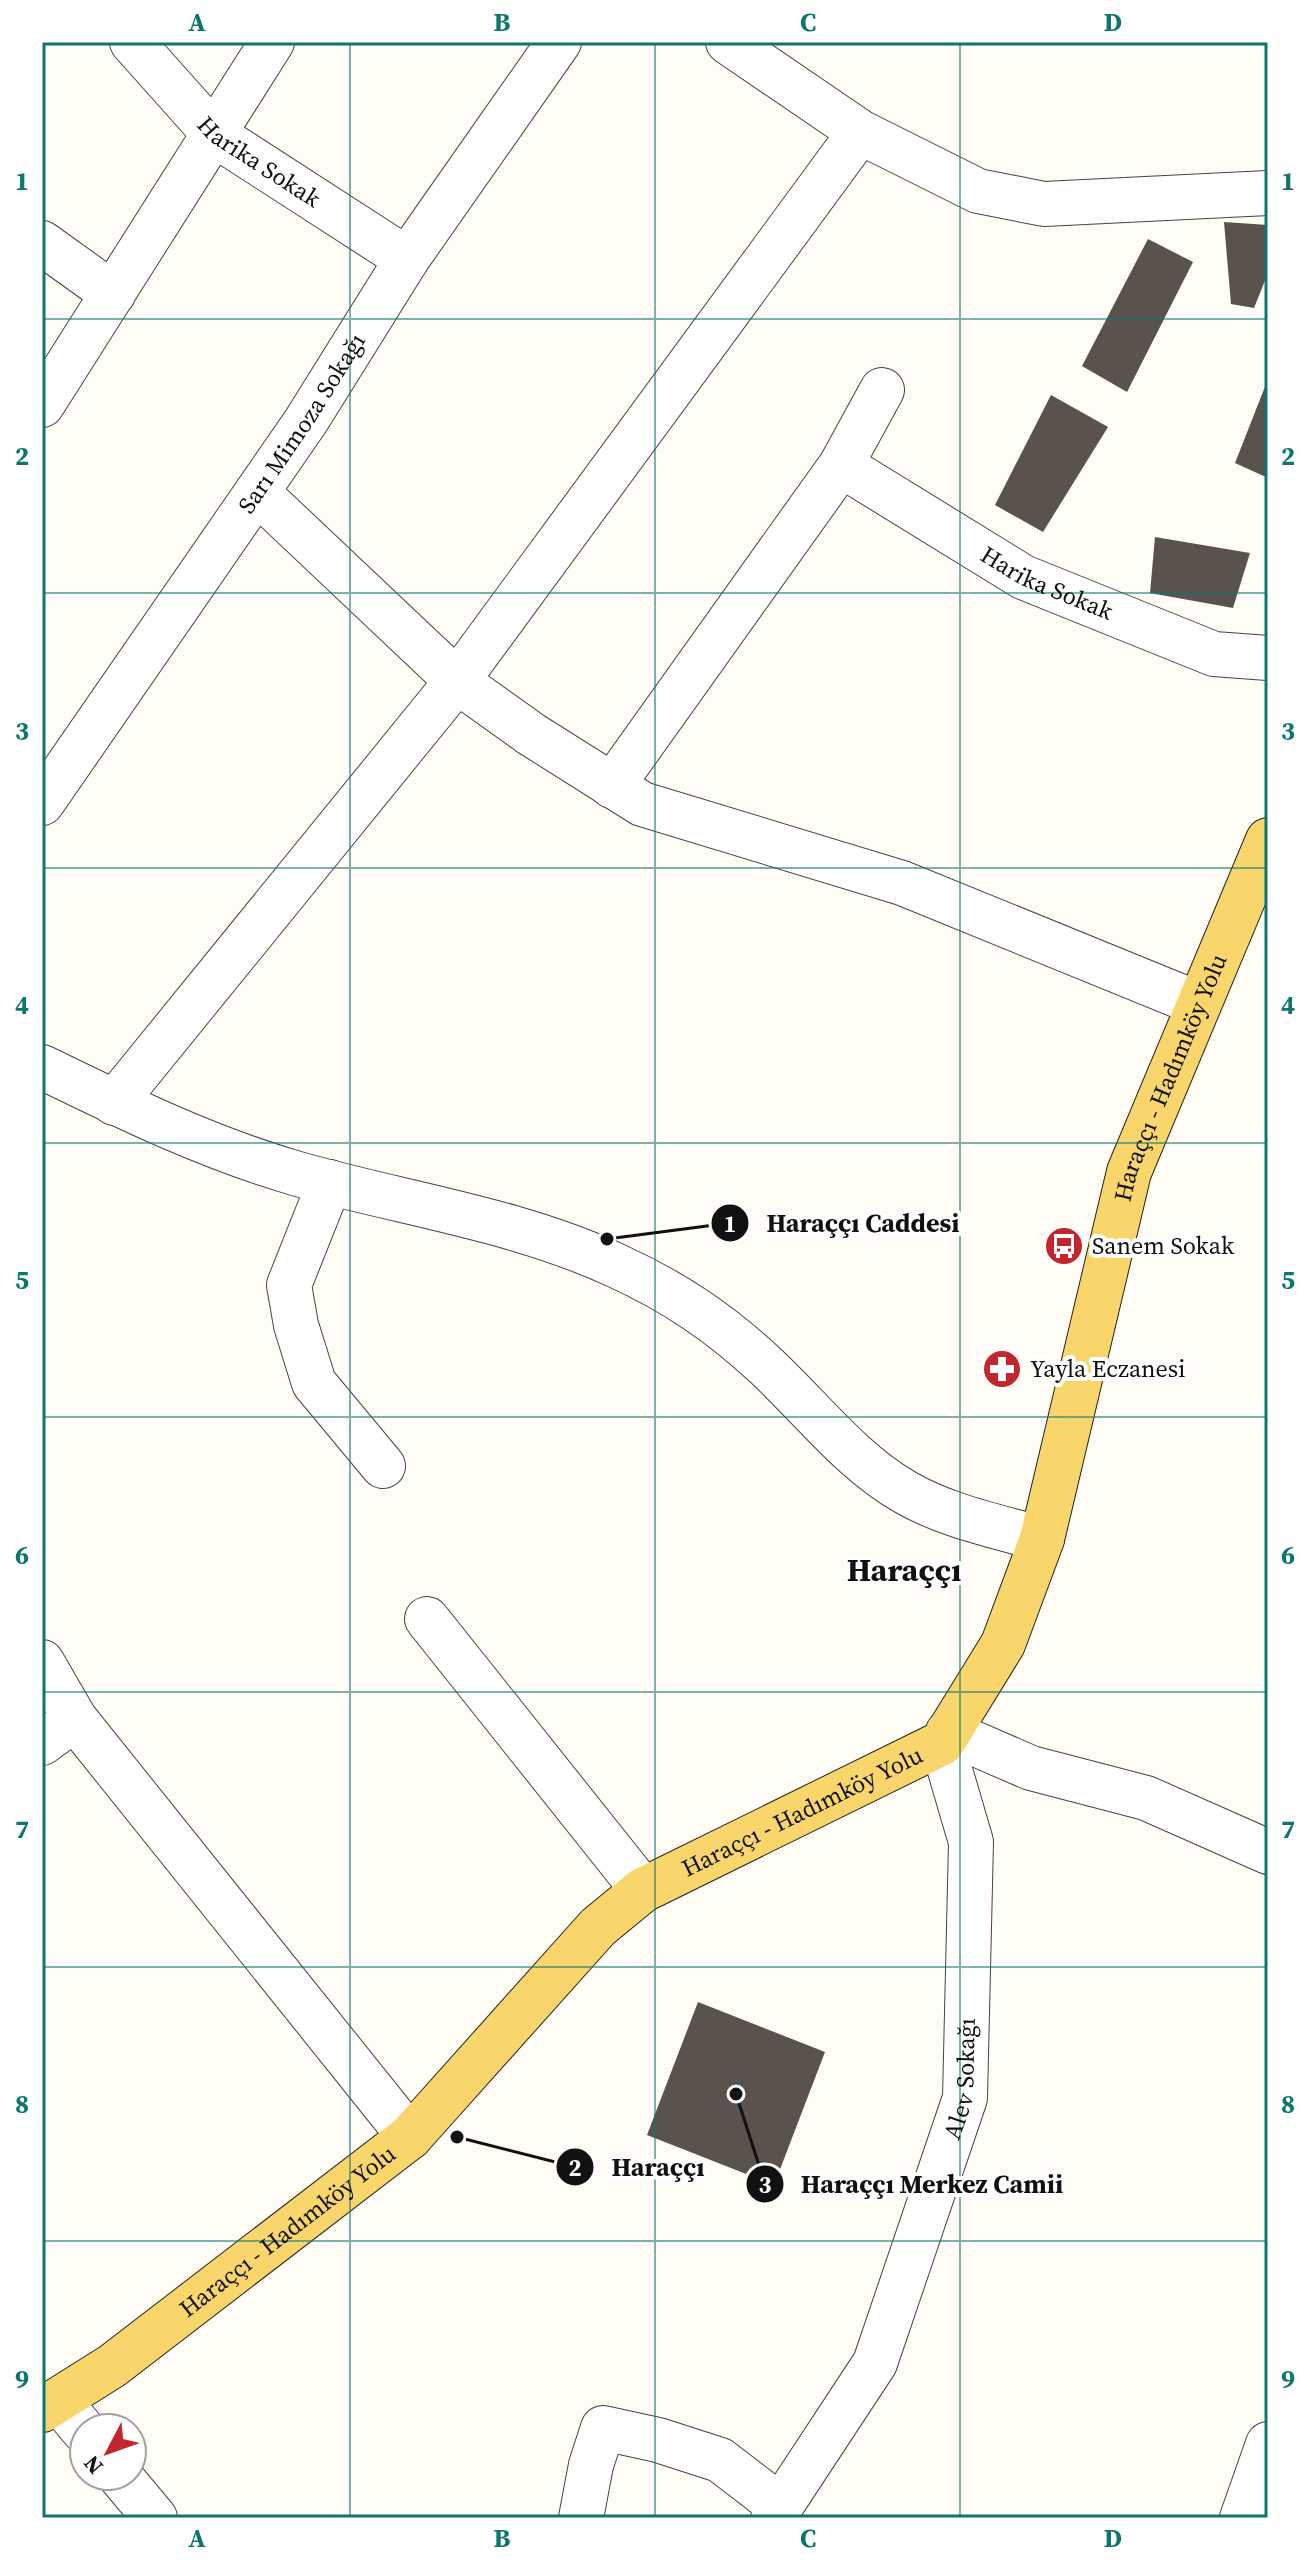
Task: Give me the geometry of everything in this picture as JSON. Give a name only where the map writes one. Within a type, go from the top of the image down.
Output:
[{"type":"main road","name":"Haraççı - Hadımköy Yolu","points":[[61,2414],[112,2366],[410,2137],[598,1927],[643,1890],[945,1738],[1003,1644],[1042,1539],[1129,1172],[1268,840]]},
{"type":"street","name":"Harika Sokak","points":[[132,42],[215,135],[407,259]]},
{"type":"street","points":[[42,405],[272,42]]},
{"type":"street","name":"Sarı Mimoza Sokağı","points":[[42,803],[257,492],[407,259],[559,42]]},
{"type":"street","points":[[728,42],[860,132],[978,191],[1044,204],[1268,193]]},
{"type":"street","points":[[114,1103],[457,681],[860,132]]},
{"type":"street","points":[[42,243],[113,294]]},
{"type":"street","points":[[612,786],[841,465],[882,390]]},
{"type":"street","name":"Harika Sokak","points":[[841,465],[1023,577],[1214,654],[1268,658]]},
{"type":"street","points":[[257,492],[457,681],[642,804],[902,883],[1199,1004]]},
{"type":"street","points":[[42,1067],[179,1134],[330,1182],[519,1229],[615,1265],[700,1309],[766,1366],[836,1437],[904,1491],[955,1514],[1042,1539]]},
{"type":"street","points":[[330,1182],[289,1285],[296,1325],[314,1383],[383,1466]]},
{"type":"street","points":[[427,1619],[643,1890]]},
{"type":"street","points":[[42,1662],[59,1731],[410,2137]]},
{"type":"street","points":[[945,1738],[1031,1768],[1146,1798],[1268,1852]]},
{"type":"street","name":"Alev Sokağı","points":[[776,2512],[875,2363],[965,2098],[971,1842],[945,1738]]},
{"type":"street","points":[[581,2518],[591,2465],[603,2428],[658,2440],[720,2460],[776,2512]]},
{"type":"street","points":[[1242,2518],[1268,2444]]},
{"type":"street","points":[[133,2492],[155,2518]]},
{"type":"building","points":[[1224,222],[1268,225],[1268,273],[1254,308],[1231,304]]},
{"type":"building","points":[[1148,239],[1193,262],[1127,392],[1082,366]]},
{"type":"building","points":[[1268,379],[1268,478],[1235,463]]},
{"type":"building","points":[[1051,395],[1108,427],[1043,532],[995,505]]},
{"type":"building","points":[[1155,537],[1250,553],[1233,608],[1150,593]]},
{"type":"building","points":[[698,2002],[825,2052],[774,2185],[647,2135]]},
{"type":"place","name":"Haraççı Caddesi","points":[[607,1239]]},
{"type":"place","name":"Sanem Sokak","points":[[1064,1246]]},
{"type":"place","name":"Yayla Eczanesi","points":[[1002,1369]]},
{"type":"place","name":"Haraççı Merkez Camii","points":[[736,2094]]},
{"type":"place","name":"Haraççı","points":[[457,2137]]},
{"type":"district","name":"Haraççı","points":[[904,1570]]}]
